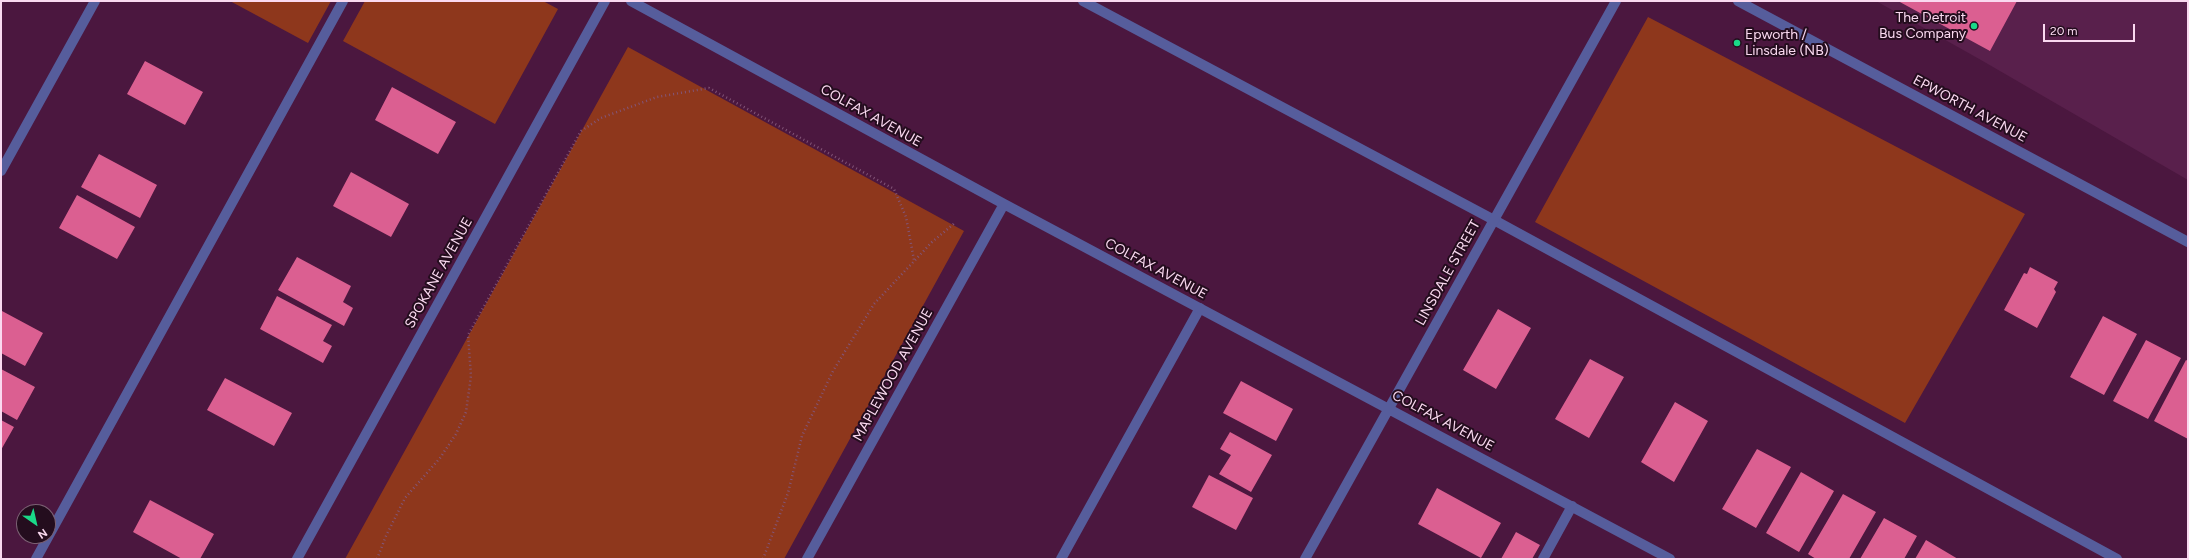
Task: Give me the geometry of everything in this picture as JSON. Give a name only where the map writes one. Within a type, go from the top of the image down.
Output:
[{"type":"street","points":[[1,171],[95,1]]},
{"type":"street","points":[[36,559],[343,1]]},
{"type":"street","name":"SPOKANE AVENUE","points":[[297,559],[605,1]]},
{"type":"street","name":"COLFAX AVENUE","points":[[631,1],[1004,204],[1670,559]]},
{"type":"street","points":[[1083,1],[1494,220],[2117,559]]},
{"type":"street","name":"LINSDALE STREET","points":[[1305,559],[1616,1]]},
{"type":"street","name":"EPWORTH AVENUE","points":[[1738,1],[2188,242]]},
{"type":"street","name":"MAPLEWOOD AVENUE","points":[[808,559],[1004,204]]},
{"type":"street","points":[[1061,559],[1200,308]]},
{"type":"street","points":[[1543,559],[1572,506]]},
{"type":"path","points":[[377,559],[386,536],[405,498],[440,458],[456,434],[466,412],[471,376],[468,335],[581,131],[601,118],[657,97],[709,88],[894,189],[906,217],[914,260]]},
{"type":"path","points":[[763,559],[788,493],[802,436],[814,408],[833,371],[874,304],[914,260],[956,222]]},
{"type":"shaded area","points":[[230,1],[331,1],[308,43]]},
{"type":"shaded area","points":[[365,1],[543,1],[558,9],[495,124],[343,41]]},
{"type":"shaded area","points":[[1876,1],[2188,1],[2188,180],[1981,60]]},
{"type":"shaded area","points":[[1648,17],[2025,214],[1905,423],[1535,222]]},
{"type":"shaded area","points":[[628,47],[964,231],[784,559],[345,559]]},
{"type":"building","name":"The Detroit Bus Company","points":[[1898,1],[2017,1],[1990,51]]},
{"type":"building","points":[[145,61],[203,92],[185,125],[127,94]]},
{"type":"building","points":[[392,87],[456,122],[438,154],[375,120]]},
{"type":"building","points":[[99,154],[157,185],[140,218],[81,187]]},
{"type":"building","points":[[351,172],[409,204],[391,237],[333,206]]},
{"type":"building","points":[[77,195],[135,227],[117,259],[59,228]]},
{"type":"building","points":[[297,257],[351,286],[343,302],[353,308],[344,326],[278,290]]},
{"type":"building","points":[[2030,267],[2058,282],[2054,289],[2056,292],[2037,328],[2004,310],[2024,273],[2027,274]]},
{"type":"building","points":[[277,296],[332,325],[323,341],[332,346],[323,363],[260,329]]},
{"type":"building","points":[[1498,309],[1531,328],[1496,389],[1463,370]]},
{"type":"building","points":[[2,311],[43,333],[25,366],[1,353]]},
{"type":"building","points":[[2103,316],[2137,334],[2104,395],[2070,377]]},
{"type":"building","points":[[2146,340],[2181,358],[2148,419],[2113,401]]},
{"type":"building","points":[[1590,359],[1624,377],[1589,438],[1555,419]]},
{"type":"building","points":[[2186,360],[2188,361],[2188,439],[2154,421]]},
{"type":"building","points":[[1,369],[35,387],[17,420],[1,411]]},
{"type":"building","points":[[225,378],[292,413],[274,446],[207,410]]},
{"type":"building","points":[[1241,381],[1293,409],[1276,441],[1223,413]]},
{"type":"building","points":[[1675,402],[1708,421],[1674,482],[1641,462]]},
{"type":"building","points":[[1,420],[14,427],[1,450]]},
{"type":"building","points":[[1230,432],[1272,455],[1251,492],[1219,474],[1231,455],[1220,449]]},
{"type":"building","points":[[1757,449],[1791,467],[1756,528],[1722,509]]},
{"type":"building","points":[[1801,472],[1834,491],[1799,552],[1766,533]]},
{"type":"building","points":[[1209,475],[1253,498],[1236,530],[1192,507]]},
{"type":"building","points":[[1437,488],[1501,523],[1481,558],[1418,524]]},
{"type":"building","points":[[1843,494],[1876,512],[1849,559],[1816,559],[1808,554]]},
{"type":"building","points":[[150,500],[214,534],[200,559],[182,559],[133,532]]},
{"type":"building","points":[[1884,518],[1917,536],[1904,559],[1860,559]]},
{"type":"building","points":[[1516,532],[1540,545],[1532,559],[1501,559]]},
{"type":"building","points":[[1926,540],[1958,559],[1915,559]]},
{"type":"place","name":"The Detroit Bus Company","points":[[1974,26]]},
{"type":"place","name":"Epworth / Linsdale (NB)","points":[[1737,43]]}]
